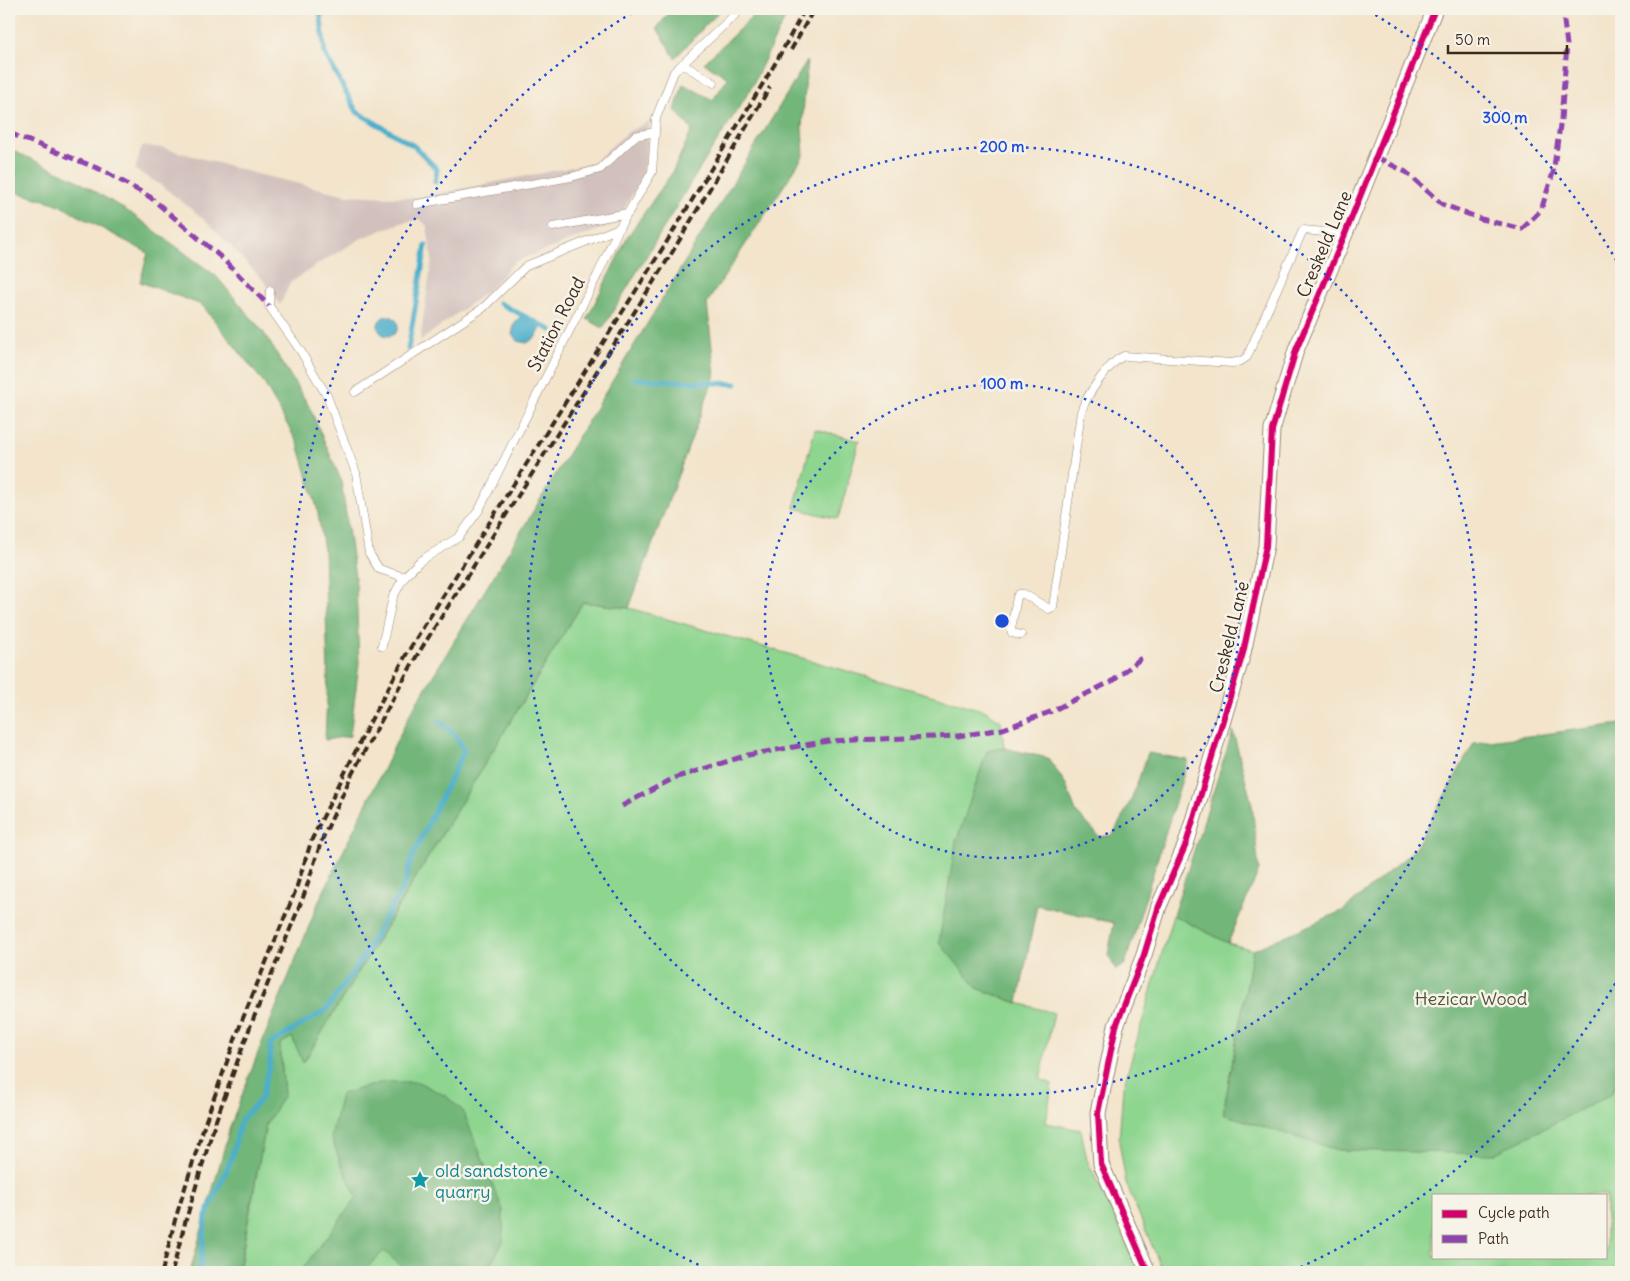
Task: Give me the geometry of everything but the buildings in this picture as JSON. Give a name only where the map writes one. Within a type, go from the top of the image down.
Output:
[{"type":"street","name":"Creskeld Lane","points":[[1148,1272],[1101,1164],[1098,1114],[1116,1026],[1144,954],[1159,906],[1186,844],[1243,653],[1266,546],[1272,430],[1296,350],[1345,234],[1435,9]]},
{"type":"lane","name":"Station Road","points":[[382,646],[394,597],[404,577],[420,561],[459,537],[479,510],[598,274],[619,228],[652,172],[656,118],[674,72],[741,9]]},
{"type":"lane","points":[[682,64],[714,83]]},
{"type":"lane","points":[[417,204],[571,178],[600,169],[635,136],[655,132]]},
{"type":"lane","points":[[553,227],[628,213]]},
{"type":"lane","points":[[355,392],[484,308],[526,266],[619,228]]},
{"type":"lane","points":[[1021,635],[1012,633],[1011,629],[1019,594],[1024,594],[1049,609],[1053,607],[1081,412],[1086,398],[1112,365],[1124,356],[1232,363],[1241,361],[1247,357],[1303,230],[1345,234]]},
{"type":"lane","points":[[270,291],[268,306],[300,350],[327,396],[340,429],[356,473],[369,553],[379,569],[404,577]]},
{"type":"shaded area","points":[[650,121],[644,174],[616,223],[514,262],[490,289],[420,341],[432,259],[427,226],[420,219],[400,223],[362,238],[321,262],[290,283],[280,305],[263,280],[206,221],[161,185],[135,170],[142,146],[164,148],[261,175],[347,195],[415,198],[593,163],[628,132]]},
{"type":"green space","points":[[672,9],[721,9],[675,58],[657,28]]},
{"type":"green space","points":[[757,9],[791,9],[750,90],[690,184],[603,328],[587,319],[628,236],[672,173],[692,130],[675,110],[683,84],[713,100],[728,78],[704,63],[750,19]]},
{"type":"green space","points":[[807,61],[802,128],[804,155],[707,303],[715,375],[629,608],[583,602],[303,1063],[292,1037],[280,1044],[284,1095],[266,1124],[238,1272],[190,1272],[230,1127],[259,1050],[319,901],[411,712]]},
{"type":"green space","points":[[9,149],[75,179],[132,214],[216,276],[264,333],[309,406],[341,480],[356,584],[359,663],[350,736],[325,740],[328,675],[324,550],[317,508],[298,444],[264,383],[202,305],[140,282],[148,253],[55,203],[9,190]]},
{"type":"green space","points":[[815,429],[859,441],[838,519],[794,508]]},
{"type":"green space","points":[[583,602],[629,608],[986,711],[1001,721],[1004,748],[987,751],[977,988],[1018,1003],[1054,1013],[1040,1079],[1052,1084],[1046,1123],[1081,1130],[1087,1160],[1141,1272],[239,1272],[266,1124],[284,1095],[280,1044],[292,1037],[304,1062]]},
{"type":"green space","name":"Hezicar Wood","points":[[1621,724],[1621,1072],[1611,1094],[1494,1154],[1337,1150],[1223,1114],[1253,950],[1344,910],[1414,850],[1474,743]]},
{"type":"green space","points":[[1233,731],[1252,805],[1259,870],[1228,943],[1173,915]]},
{"type":"green space","points":[[1004,748],[1048,758],[1065,783],[1076,812],[1100,837],[1113,835],[1131,800],[1148,753],[1188,760],[1125,964],[1116,970],[1108,955],[1114,923],[1037,905],[1018,1003],[977,988],[939,942],[956,842],[987,751]]},
{"type":"green space","points":[[1173,915],[1228,943],[1253,950],[1223,1114],[1611,1094],[1621,1072],[1621,1272],[1163,1272],[1126,1183],[1119,1141],[1123,1088]]},
{"type":"green space","points":[[383,1082],[418,1082],[446,1096],[463,1111],[503,1210],[503,1242],[488,1269],[482,1272],[408,1272],[384,1251],[362,1272],[307,1272],[303,1268],[357,1197],[341,1164],[331,1137],[341,1094]]},
{"type":"water","points":[[522,314],[543,325],[536,337],[527,343],[518,341],[512,335],[514,325]]},
{"type":"water","points":[[388,316],[395,319],[398,326],[395,333],[388,336],[381,333],[378,326],[381,319]]},
{"type":"waterway","points":[[320,9],[325,54],[357,112],[414,146],[437,169],[435,182]]},
{"type":"waterway","points":[[408,349],[426,245]]},
{"type":"waterway","points":[[499,303],[551,330]]},
{"type":"waterway","points":[[635,379],[736,384]]},
{"type":"waterway","points":[[202,1272],[200,1269],[206,1216],[231,1160],[241,1120],[261,1099],[270,1063],[270,1044],[326,1010],[360,962],[405,884],[411,859],[464,751],[456,736],[439,721]]},
{"type":"railway","points":[[162,1272],[175,1220],[206,1120],[241,1023],[295,892],[312,839],[370,722],[407,653],[666,243],[776,62],[805,9]]},
{"type":"railway","points":[[791,50],[814,9]]},
{"type":"railway","points":[[172,1272],[215,1123],[250,1027],[304,895],[321,842],[352,774],[416,657],[673,251],[770,87]]},
{"type":"marked path","points":[[1376,157],[1406,172],[1442,204],[1481,219],[1522,229],[1541,210],[1553,173],[1561,119],[1567,45],[1563,14],[1548,9]]},
{"type":"marked path","points":[[9,133],[102,170],[150,197],[223,259],[269,306]]},
{"type":"marked path","points":[[622,806],[674,778],[748,755],[828,741],[958,736],[1003,729],[1050,712],[1114,680],[1145,655]]},
{"type":"cycle path","points":[[1148,1272],[1101,1164],[1098,1113],[1116,1026],[1144,955],[1159,906],[1186,844],[1243,653],[1266,546],[1272,430],[1296,350],[1345,234],[1435,9]]},
{"type":"place","name":"old sandstone quarry","points":[[420,1180]]}]
